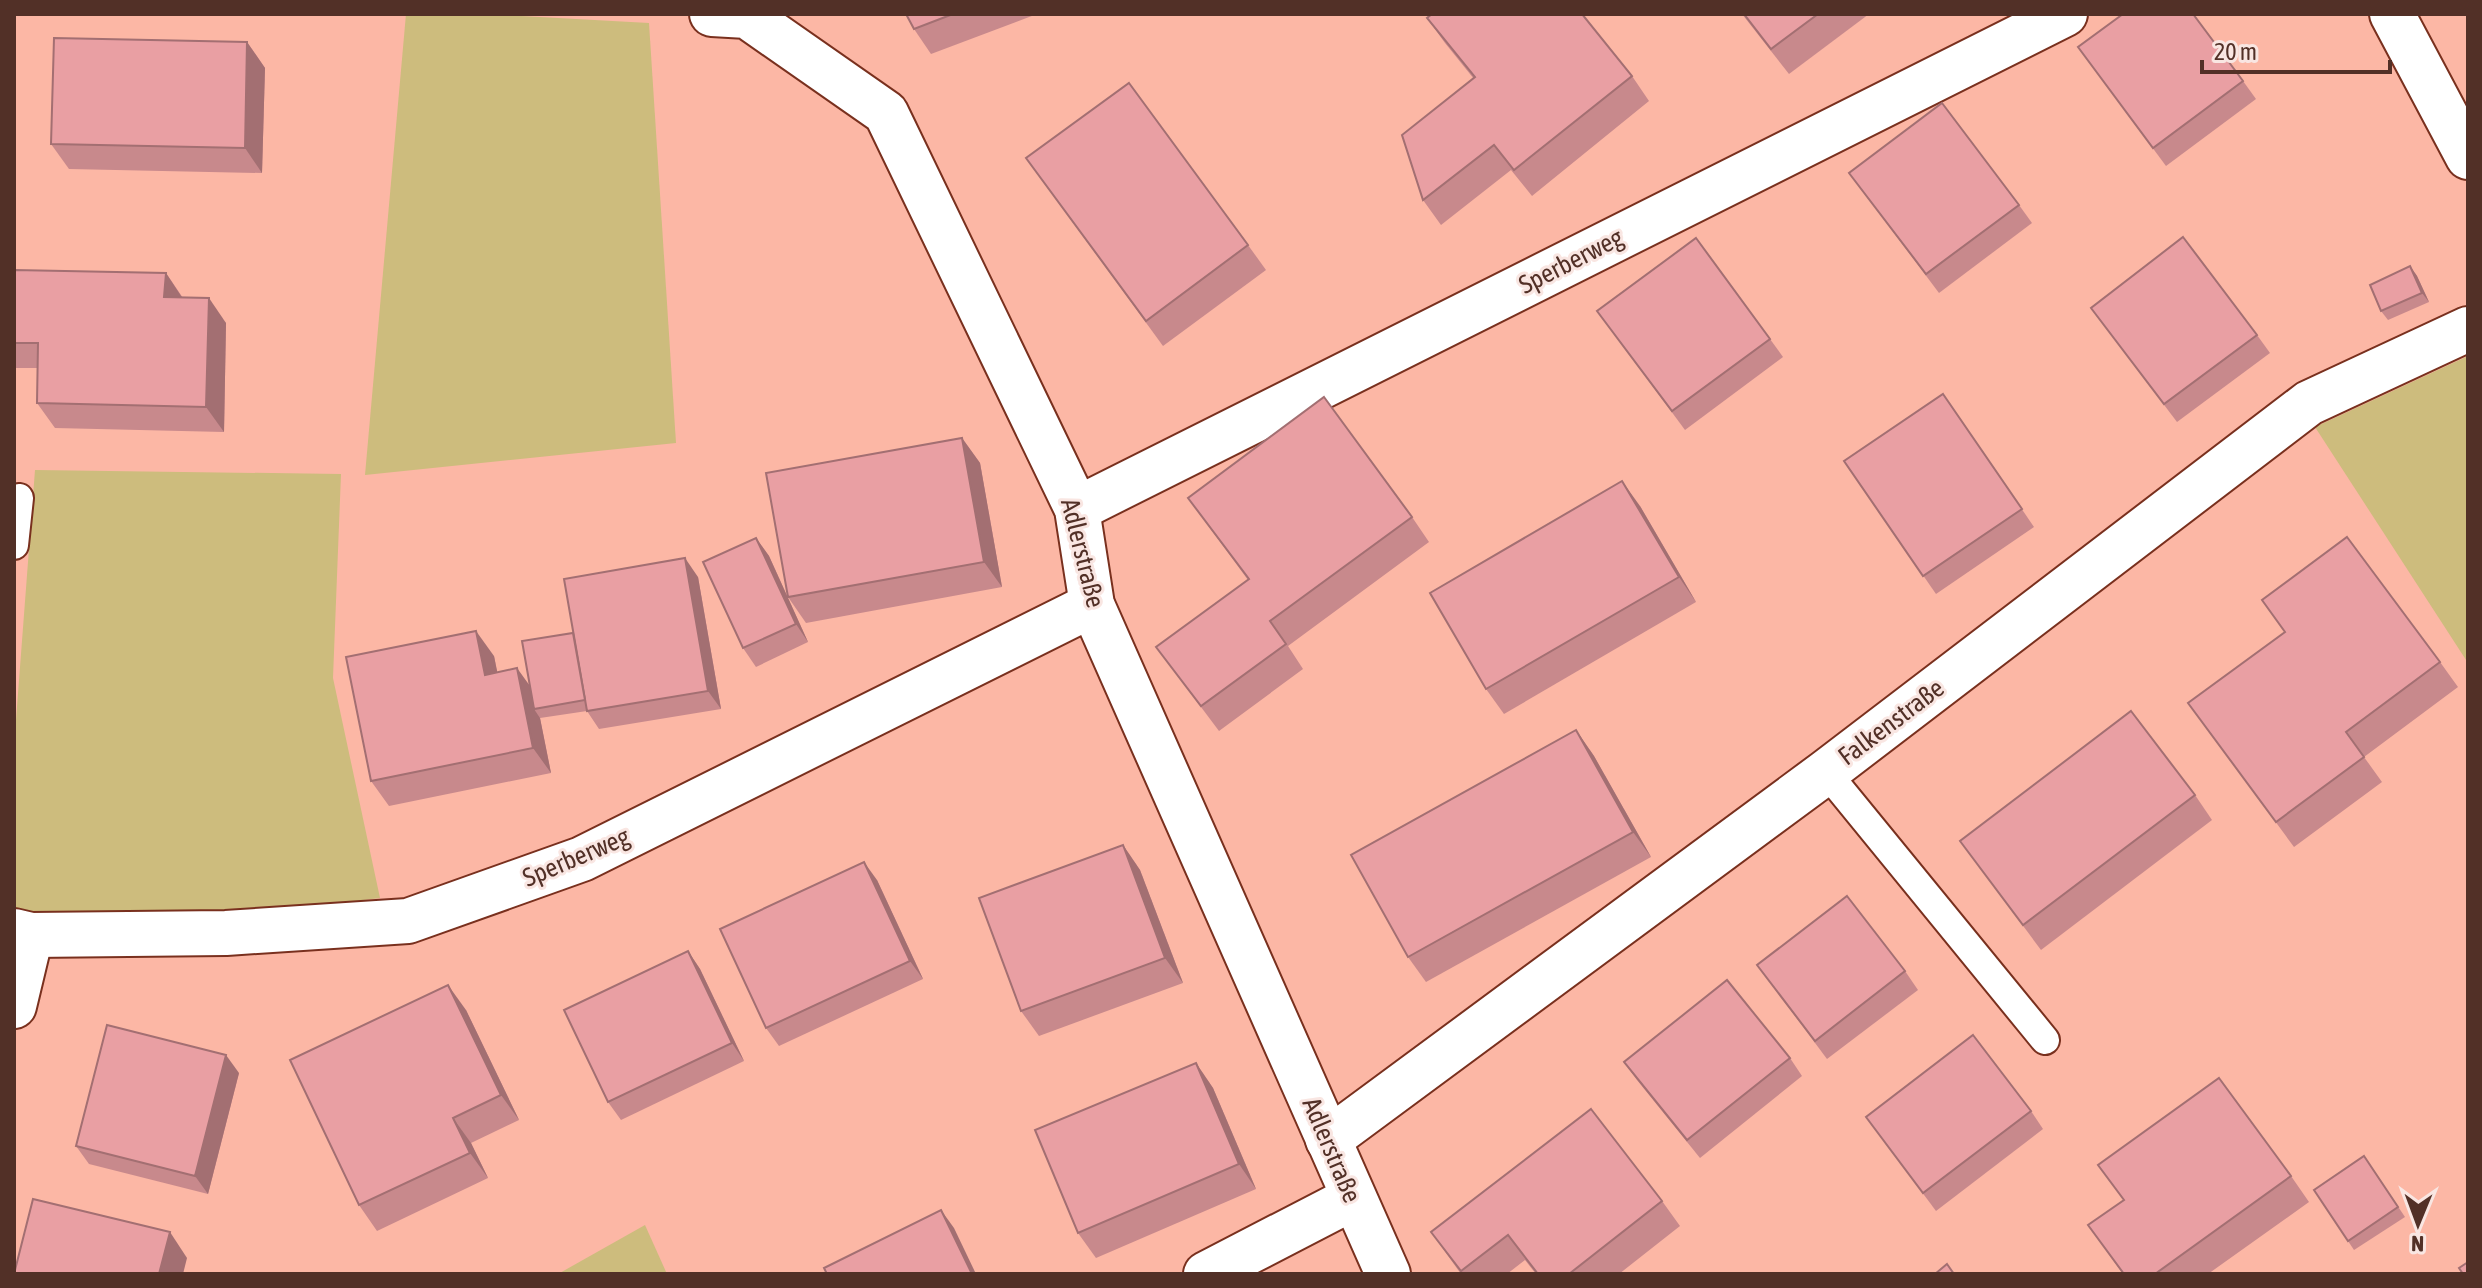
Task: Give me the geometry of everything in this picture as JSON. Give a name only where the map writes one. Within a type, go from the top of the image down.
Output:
[{"type":"street","name":"Adlerstraße","points":[[712,14],[747,16],[886,113],[1077,509],[1092,605],[1388,1274]]},
{"type":"street","name":"Sperberweg","points":[[1077,509],[2065,14]]},
{"type":"street","points":[[2392,14],[2468,157]]},
{"type":"street","name":"Falkenstraße","points":[[1328,1140],[1826,772],[2309,403],[2468,329]]},
{"type":"street","name":"Sperberweg","points":[[23,933],[226,933],[408,921],[582,859],[1092,605]]},
{"type":"street","points":[[14,1006],[23,933]]},
{"type":"street","points":[[1206,1274],[1353,1198]]},
{"type":"lane","points":[[14,545],[19,498]]},
{"type":"lane","points":[[1826,772],[2045,1040]]},
{"type":"shaded area","points":[[406,14],[487,14],[649,23],[676,443],[365,475]]},
{"type":"shaded area","points":[[2468,356],[2468,663],[2315,427]]},
{"type":"shaded area","points":[[35,470],[341,474],[333,678],[380,898],[222,918],[14,913],[14,746]]},
{"type":"shaded area","points":[[645,1225],[667,1274],[558,1274]]},
{"type":"building","points":[[906,14],[953,14],[914,29]]},
{"type":"building","points":[[1432,14],[1582,14],[1632,76],[1514,170],[1494,145],[1423,200],[1402,135],[1475,77],[1427,18]]},
{"type":"building","points":[[1744,14],[1818,14],[1771,49]]},
{"type":"building","points":[[2123,14],[2193,14],[2243,81],[2153,148],[2078,47]]},
{"type":"building","points":[[54,38],[247,42],[245,148],[51,144]]},
{"type":"building","points":[[1129,83],[1248,245],[1146,321],[1026,158]]},
{"type":"building","points":[[1942,103],[2019,205],[1926,274],[1849,173]]},
{"type":"building","points":[[2183,237],[2257,335],[2164,404],[2091,308]]},
{"type":"building","points":[[1696,238],[1770,339],[1672,411],[1597,311]]},
{"type":"building","points":[[2410,266],[2422,293],[2381,311],[2370,285]]},
{"type":"building","points":[[14,270],[166,273],[164,297],[209,298],[206,407],[37,403],[38,343],[14,343]]},
{"type":"building","points":[[1943,394],[2022,509],[1923,576],[1844,461]]},
{"type":"building","points":[[1324,397],[1412,517],[1270,621],[1286,644],[1201,706],[1156,647],[1249,579],[1188,498]]},
{"type":"building","points":[[962,438],[984,562],[788,597],[766,473]]},
{"type":"building","points":[[1622,481],[1679,577],[1486,689],[1430,593]]},
{"type":"building","points":[[2347,537],[2440,662],[2346,732],[2364,757],[2276,822],[2188,703],[2285,632],[2262,600]]},
{"type":"building","points":[[756,538],[796,624],[743,648],[703,562]]},
{"type":"building","points":[[685,558],[708,691],[587,711],[564,579]]},
{"type":"building","points":[[476,631],[485,675],[517,668],[533,748],[371,781],[346,657]]},
{"type":"building","points":[[573,633],[585,700],[534,709],[522,641]]},
{"type":"building","points":[[2131,711],[2195,795],[2023,925],[1960,841]]},
{"type":"building","points":[[1576,730],[1633,832],[1408,957],[1351,855]]},
{"type":"building","points":[[1123,845],[1165,958],[1021,1011],[979,898]]},
{"type":"building","points":[[864,862],[910,961],[766,1028],[720,929]]},
{"type":"building","points":[[1847,896],[1905,971],[1815,1041],[1757,965]]},
{"type":"building","points":[[688,951],[732,1043],[608,1102],[564,1010]]},
{"type":"building","points":[[1727,980],[1790,1058],[1687,1140],[1624,1062]]},
{"type":"building","points":[[448,985],[501,1095],[453,1118],[470,1153],[359,1205],[290,1060]]},
{"type":"building","points":[[107,1025],[226,1055],[195,1176],[76,1146]]},
{"type":"building","points":[[1973,1035],[2031,1111],[1923,1193],[1866,1117]]},
{"type":"building","points":[[1196,1063],[1239,1164],[1078,1233],[1035,1130]]},
{"type":"building","points":[[2219,1078],[2291,1176],[2155,1274],[2124,1274],[2088,1225],[2124,1200],[2098,1165]]},
{"type":"building","points":[[1591,1109],[1662,1201],[1569,1274],[1538,1274],[1508,1235],[1461,1271],[1431,1232]]},
{"type":"building","points":[[2364,1156],[2398,1207],[2348,1241],[2314,1190]]},
{"type":"building","points":[[33,1199],[170,1232],[159,1274],[14,1274]]},
{"type":"building","points":[[941,1210],[972,1274],[827,1274],[824,1268]]},
{"type":"building","points":[[2468,1262],[2468,1274],[2463,1274],[2459,1268]]},
{"type":"building","points":[[1947,1264],[1954,1274],[1935,1274]]}]
